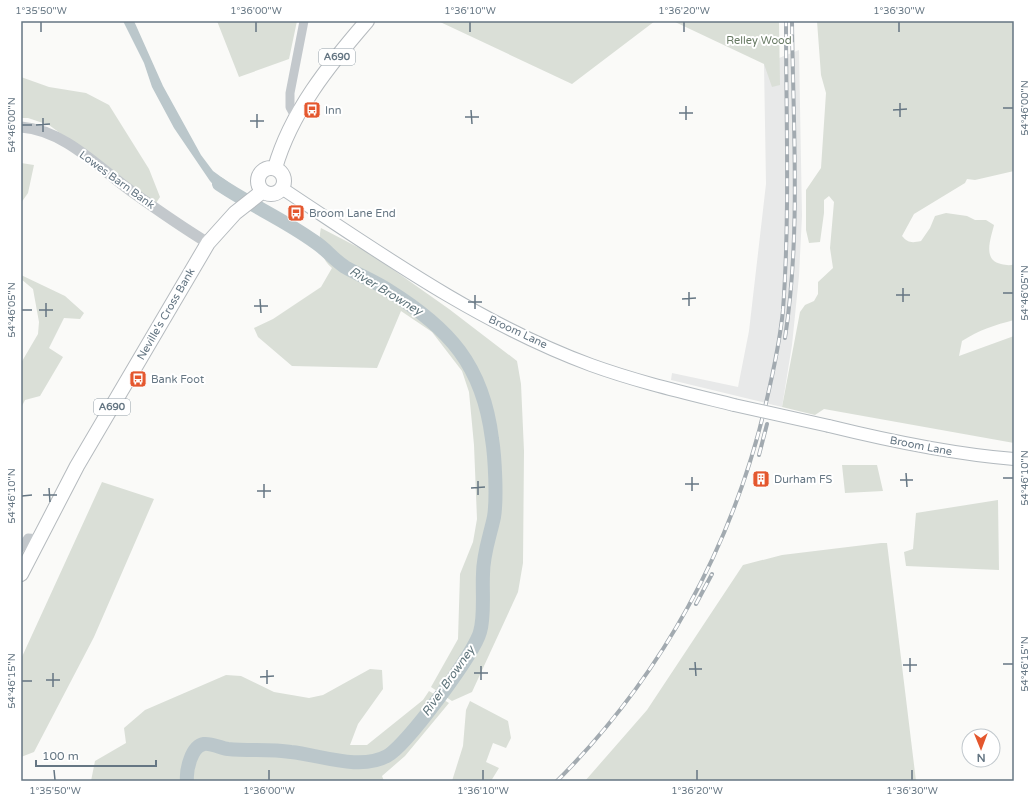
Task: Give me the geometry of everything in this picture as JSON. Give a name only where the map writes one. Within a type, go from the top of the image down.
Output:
[{"type":"main road","name":"A690","points":[[275,168],[286,137],[296,118],[334,60],[367,21]]},
{"type":"main road","points":[[267,168],[275,168],[284,176],[283,189],[275,194],[266,194],[258,180],[261,173],[267,168]]},
{"type":"main road","name":"Broom Lane","points":[[283,189],[444,293],[486,317],[524,336],[591,365],[671,390],[926,448],[1014,459]]},
{"type":"main road","name":"A690","points":[[208,243],[235,213],[263,191]]},
{"type":"main road","name":"Neville's Cross Bank","points":[[21,574],[77,466],[208,243]]},
{"type":"street","points":[[296,118],[290,107],[290,93],[304,21]]},
{"type":"street","name":"Lowes Barn Bank","points":[[21,127],[46,132],[62,140],[131,191],[208,243]]},
{"type":"street","points":[[21,548],[28,538],[39,539]]},
{"type":"shaded area","points":[[123,21],[134,21],[163,86],[201,155],[213,171],[239,190],[231,199],[221,193],[210,181],[174,128],[152,87],[144,63]]},
{"type":"shaded area","points":[[799,50],[802,216],[799,276],[792,345],[782,407],[671,380],[672,373],[738,387],[749,331],[766,184],[764,64]]},
{"type":"green space","points":[[217,21],[297,21],[289,59],[239,77]]},
{"type":"green space","points":[[438,21],[655,21],[572,84]]},
{"type":"green space","name":"Relley Wood","points":[[673,21],[779,21],[780,85],[772,87],[764,64]]},
{"type":"green space","points":[[817,21],[1014,21],[1014,171],[975,180],[967,179],[965,183],[914,214],[902,236],[910,242],[921,241],[930,228],[935,216],[946,213],[967,216],[975,220],[986,220],[994,225],[989,248],[991,258],[995,262],[1001,264],[1014,264],[1014,320],[987,328],[962,341],[959,356],[1014,336],[1014,443],[824,409],[815,415],[782,407],[800,312],[805,305],[814,301],[818,294],[818,282],[833,268],[830,248],[834,202],[829,196],[824,200],[824,213],[820,242],[809,243],[806,230],[806,190],[821,168],[826,93],[821,75]]},
{"type":"green space","points":[[21,77],[49,87],[86,93],[109,105],[149,169],[160,197],[156,203],[154,199],[151,200],[49,125],[28,118],[21,118]]},
{"type":"green space","points":[[21,163],[34,165],[28,193],[21,203]]},
{"type":"green space","points":[[321,228],[371,254],[449,309],[517,361],[521,384],[524,451],[523,563],[518,592],[472,692],[452,701],[431,687],[458,639],[460,574],[473,542],[477,519],[474,445],[469,392],[462,371],[432,332],[401,311],[377,368],[292,366],[258,337],[254,328],[273,319],[321,287],[332,268],[322,255],[320,244]]},
{"type":"green space","points":[[21,275],[65,296],[84,313],[80,319],[64,318],[49,348],[63,357],[40,396],[25,400],[21,408],[21,363],[38,334],[39,322],[33,289],[21,279]]},
{"type":"green space","points":[[842,465],[877,465],[883,491],[845,493]]},
{"type":"green space","points":[[102,482],[154,499],[94,637],[34,752],[21,757],[21,659]]},
{"type":"green space","points":[[998,500],[999,570],[906,566],[904,552],[913,549],[916,513]]},
{"type":"green space","points":[[887,543],[916,781],[585,781],[647,710],[743,565],[782,555]]},
{"type":"green space","points":[[370,669],[382,670],[383,689],[358,724],[350,745],[367,745],[423,700],[429,691],[449,703],[405,756],[382,776],[384,781],[91,781],[95,761],[126,743],[124,728],[145,710],[226,675],[241,676],[274,692],[309,698],[323,695]]},
{"type":"green space","points":[[470,701],[508,721],[511,738],[506,748],[493,743],[486,762],[499,768],[491,781],[452,781],[463,746],[466,710]]},
{"type":"waterway","name":"River Browney","points":[[187,781],[187,771],[190,760],[196,749],[204,744],[210,744],[228,749],[291,752],[352,762],[365,762],[387,756],[424,718],[466,659],[480,632],[483,611],[483,567],[495,509],[494,456],[487,413],[481,390],[460,351],[445,334],[410,304],[383,287],[345,267],[304,234],[219,184]]},
{"type":"railway","points":[[557,781],[594,741],[629,698],[660,653],[688,607],[713,558],[734,508],[752,456],[771,380],[783,310],[787,202],[786,21]]},
{"type":"railway","points":[[785,338],[790,299],[795,220],[792,21]]},
{"type":"railway","points":[[759,455],[767,424]]},
{"type":"railway","points":[[696,604],[712,574]]},
{"type":"place","name":"Inn","points":[[312,110]]},
{"type":"place","name":"Broom Lane End","points":[[296,213]]},
{"type":"place","name":"Bank Foot","points":[[138,379]]},
{"type":"place","name":"Durham FS","points":[[761,479]]}]
